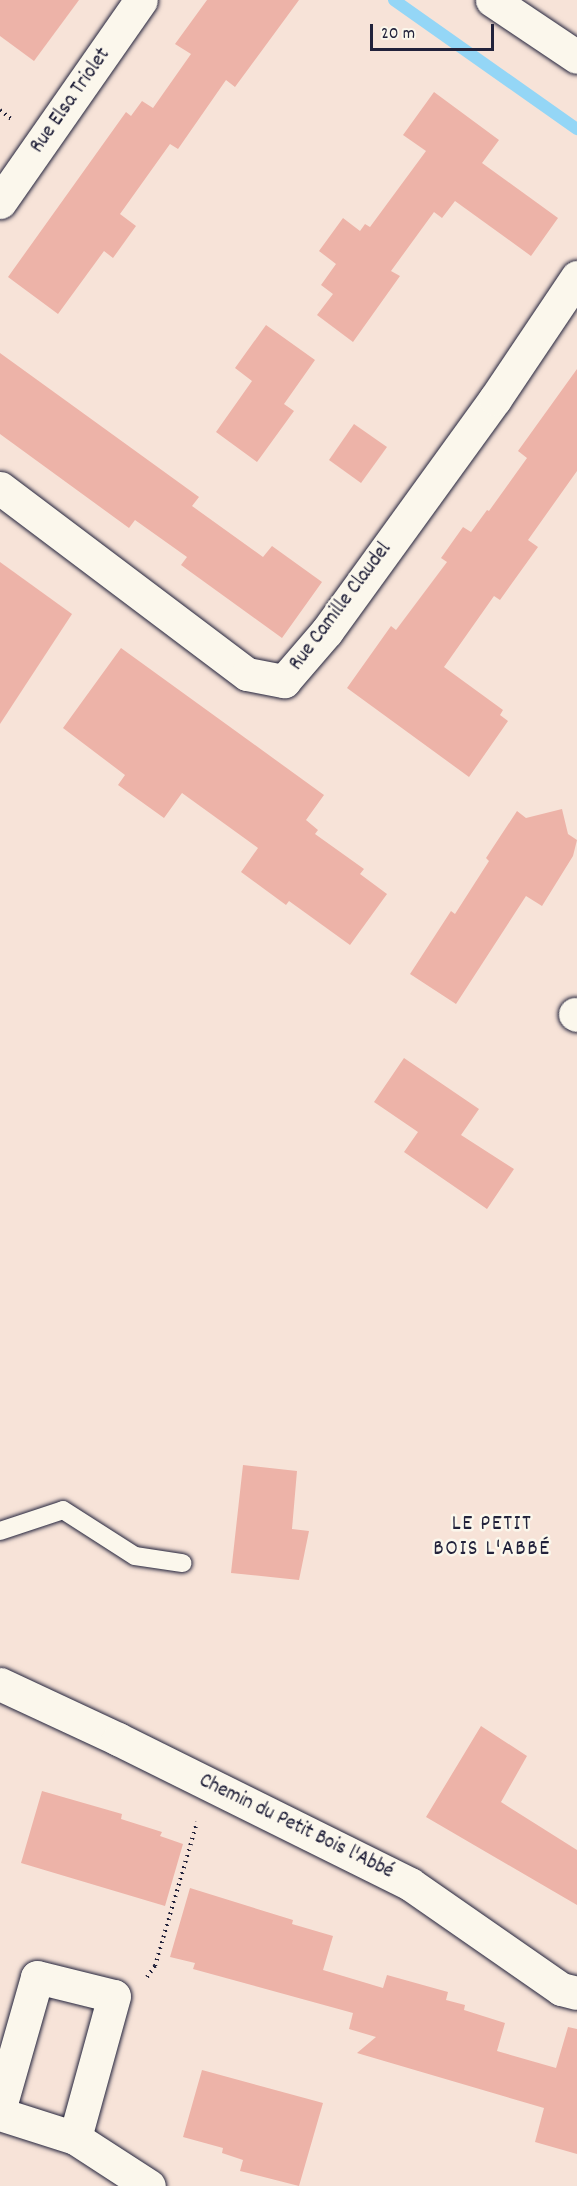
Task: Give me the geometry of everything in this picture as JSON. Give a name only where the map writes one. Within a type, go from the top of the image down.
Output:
[{"type":"street","name":"Rue Elsa Triolet","points":[[0,202],[141,0]]},
{"type":"street","points":[[492,0],[577,57]]},
{"type":"street","name":"Rue Camille Claudel","points":[[0,488],[247,674],[284,681],[327,630],[446,467],[577,277]]},
{"type":"street","name":"Chemin du Petit Bois l'Abbé","points":[[0,1684],[129,1744],[410,1884],[561,1989],[577,1993]]},
{"type":"street","points":[[0,2107],[37,1977],[114,1996],[75,2138]]},
{"type":"street","points":[[0,2114],[75,2138],[149,2186]]},
{"type":"lane","points":[[0,1531],[63,1510],[135,1556],[182,1563]]},
{"type":"path","points":[[147,1977],[155,1966],[200,1810]]},
{"type":"building","points":[[0,0],[79,0],[34,61],[0,36]]},
{"type":"building","points":[[207,0],[299,0],[235,87],[226,80],[178,149],[170,144],[120,214],[136,226],[113,258],[104,251],[58,314],[8,277],[126,112],[131,116],[142,101],[153,108],[191,54],[175,44]]},
{"type":"building","points":[[434,92],[499,140],[482,163],[558,218],[531,256],[455,201],[442,218],[434,212],[391,271],[400,276],[353,342],[317,315],[333,294],[321,285],[336,264],[319,251],[343,218],[360,231],[365,224],[370,227],[426,151],[403,135]]},
{"type":"building","points":[[266,325],[315,360],[284,404],[294,411],[257,462],[216,432],[252,381],[235,368]]},
{"type":"building","points":[[0,353],[199,497],[192,506],[263,557],[272,546],[322,582],[282,638],[181,565],[187,557],[135,520],[129,528],[0,434]]},
{"type":"building","points":[[577,369],[577,471],[528,540],[538,547],[500,600],[494,596],[444,667],[503,710],[500,715],[508,721],[469,777],[347,688],[391,626],[396,630],[447,562],[441,558],[463,527],[471,532],[487,510],[489,511],[527,458],[518,451]]},
{"type":"building","points":[[354,424],[387,447],[361,483],[329,460]]},
{"type":"building","points":[[0,562],[72,614],[0,724]]},
{"type":"building","points":[[121,648],[324,795],[306,820],[318,830],[315,834],[364,869],[360,874],[387,894],[350,945],[289,901],[286,905],[241,872],[258,848],[182,793],[164,818],[118,785],[125,775],[63,728]]},
{"type":"building","points":[[562,809],[568,834],[577,840],[573,856],[542,906],[526,896],[456,1004],[410,974],[451,911],[455,914],[489,861],[486,858],[517,811],[526,818]]},
{"type":"building","points":[[404,1058],[479,1109],[461,1135],[514,1169],[487,1209],[404,1152],[418,1132],[374,1102]]},
{"type":"building","points":[[243,1465],[297,1471],[292,1529],[309,1531],[299,1580],[231,1573]]},
{"type":"building","points":[[481,1726],[527,1756],[501,1802],[577,1850],[577,1905],[426,1817]]},
{"type":"building","points":[[42,1791],[122,1814],[121,1819],[162,1832],[160,1836],[183,1844],[165,1906],[21,1863]]},
{"type":"building","points":[[190,1888],[293,1920],[292,1924],[333,1936],[323,1970],[383,1988],[387,1975],[448,1992],[446,2000],[465,2005],[464,2010],[505,2023],[497,2051],[556,2068],[568,2027],[577,2029],[577,2154],[535,2142],[544,2108],[357,2053],[376,2037],[349,2029],[353,2013],[193,1969],[195,1963],[170,1957]]},
{"type":"building","points":[[202,2070],[323,2103],[299,2186],[240,2171],[243,2160],[222,2153],[223,2148],[183,2137]]},
{"type":"waterway","points":[[394,0],[577,129]]},
{"type":"district","name":"LE PETIT BOIS L'ABBÉ","points":[[492,1536]]}]
